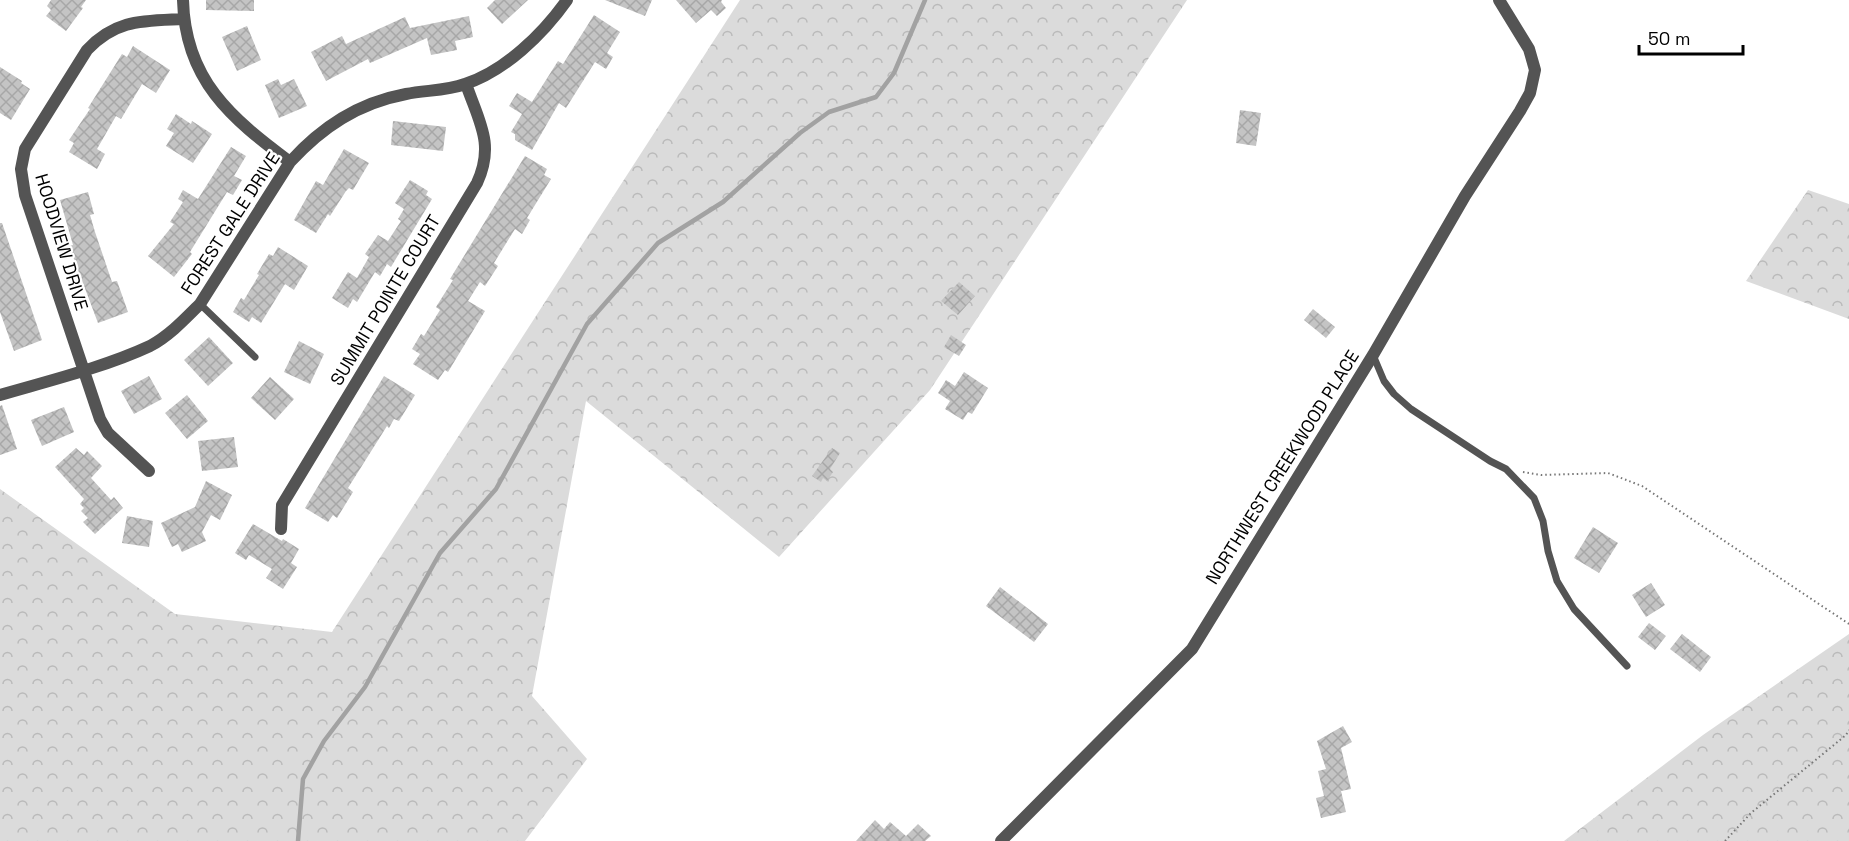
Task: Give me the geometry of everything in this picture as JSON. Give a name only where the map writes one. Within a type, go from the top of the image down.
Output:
[{"type":"street","points":[[183,0],[183,19],[196,64],[217,99],[231,115],[290,162]]},
{"type":"street","name":"FOREST GALE DRIVE","points":[[0,395],[85,370],[151,345],[181,323],[200,304],[290,162],[306,144],[327,127],[366,105],[400,95],[466,84],[490,71],[526,46],[567,0]]},
{"type":"street","name":"NORTHWEST CREEKWOOD PLACE","points":[[1001,841],[1192,650],[1373,355],[1465,196],[1520,111],[1530,93],[1535,70],[1530,49],[1499,0]]},
{"type":"street","name":"HOODVIEW DRIVE","points":[[149,471],[108,433],[100,419],[25,195],[21,169],[26,149],[87,50],[100,36],[122,26],[183,19]]},
{"type":"street","name":"SUMMIT POINTE COURT","points":[[281,529],[282,505],[483,170],[486,156],[485,141],[466,84]]},
{"type":"lane","points":[[200,304],[255,357]]},
{"type":"lane","points":[[1373,355],[1384,381],[1394,394],[1411,409],[1506,469],[1534,498],[1543,521],[1557,581],[1574,609],[1627,666]]},
{"type":"path","points":[[1506,469],[1541,475],[1608,473],[1642,486],[1849,624]]},
{"type":"path","points":[[1725,841],[1751,813],[1846,735],[1849,729]]},
{"type":"green space","points":[[740,0],[1187,0],[930,390],[779,557],[586,401],[532,696],[587,759],[525,841],[0,841],[0,489],[175,614],[332,632]]},
{"type":"green space","points":[[1808,190],[1849,204],[1849,319],[1746,281]]},
{"type":"green space","points":[[1849,634],[1849,841],[1564,841],[1703,735]]},
{"type":"building","points":[[51,0],[86,0],[81,7],[83,8],[66,31],[46,16],[51,10],[47,6]]},
{"type":"building","points":[[206,0],[254,0],[254,11],[206,10]]},
{"type":"building","points":[[495,0],[528,0],[502,24],[487,8]]},
{"type":"building","points":[[605,0],[652,0],[645,16]]},
{"type":"building","points":[[676,0],[722,0],[726,8],[717,16],[711,10],[696,23]]},
{"type":"building","points":[[594,15],[620,32],[607,53],[613,57],[606,69],[595,62],[566,108],[559,103],[532,150],[515,140],[515,134],[511,132],[522,114],[509,106],[517,93],[532,102],[558,61],[563,64]]},
{"type":"building","points":[[469,16],[473,37],[455,41],[457,50],[431,55],[427,38],[370,63],[368,59],[326,81],[311,52],[342,36],[346,44],[405,17],[410,28]]},
{"type":"building","points":[[247,26],[261,60],[237,71],[222,37]]},
{"type":"building","points":[[133,46],[170,70],[156,93],[142,84],[121,119],[116,116],[97,149],[105,154],[97,169],[69,152],[74,143],[69,140],[122,54],[127,57]]},
{"type":"building","points":[[0,67],[30,89],[11,120],[0,113]]},
{"type":"building","points":[[278,79],[281,85],[294,79],[307,106],[279,118],[265,85]]},
{"type":"building","points":[[1240,110],[1261,113],[1256,146],[1236,143]]},
{"type":"building","points":[[176,114],[212,134],[193,163],[166,146],[174,133],[167,129]]},
{"type":"building","points":[[393,121],[446,127],[443,151],[391,145]]},
{"type":"building","points":[[231,147],[246,156],[234,176],[242,180],[233,195],[227,192],[190,252],[192,254],[174,277],[148,256],[174,224],[170,222],[183,202],[178,199],[183,190],[198,199]]},
{"type":"building","points":[[344,149],[369,163],[353,190],[349,188],[346,191],[316,233],[294,220],[316,181],[323,185]]},
{"type":"building","points":[[525,156],[547,169],[544,175],[551,179],[527,218],[530,220],[522,234],[515,229],[494,263],[498,266],[485,286],[480,282],[468,301],[485,311],[448,372],[445,370],[438,380],[413,364],[420,354],[412,349],[421,334],[424,336],[440,310],[436,307],[453,280],[450,279]]},
{"type":"building","points":[[410,180],[428,191],[426,195],[432,199],[391,267],[387,264],[380,276],[375,272],[357,302],[353,299],[348,308],[332,298],[348,272],[357,278],[369,257],[365,254],[378,235],[388,241],[401,221],[398,219],[404,209],[395,203]]},
{"type":"building","points":[[88,192],[94,214],[90,215],[95,232],[112,282],[117,281],[128,312],[98,323],[69,246],[73,245],[60,200]]},
{"type":"building","points":[[0,223],[2,223],[42,340],[14,351],[0,312]]},
{"type":"building","points":[[278,247],[308,266],[294,290],[285,284],[261,323],[252,317],[249,322],[233,312],[241,298],[244,300],[269,254],[273,256]]},
{"type":"building","points":[[959,282],[975,296],[958,315],[941,301]]},
{"type":"building","points":[[1313,309],[1335,327],[1326,338],[1304,320]]},
{"type":"building","points":[[951,335],[966,345],[959,356],[944,347]]},
{"type":"building","points":[[209,337],[233,363],[208,386],[184,360]]},
{"type":"building","points":[[299,341],[324,354],[310,384],[284,372]]},
{"type":"building","points":[[964,372],[988,388],[972,414],[968,412],[963,420],[945,409],[950,401],[938,393],[946,380],[955,386]]},
{"type":"building","points":[[149,376],[162,399],[134,414],[121,391]]},
{"type":"building","points":[[384,376],[415,395],[399,421],[394,419],[389,428],[387,426],[348,488],[353,492],[337,518],[333,515],[328,522],[305,508]]},
{"type":"building","points":[[270,377],[294,399],[275,420],[251,398]]},
{"type":"building","points":[[187,395],[208,421],[187,439],[165,413]]},
{"type":"building","points":[[2,405],[17,449],[0,455],[0,406]]},
{"type":"building","points":[[64,407],[74,432],[42,446],[31,420]]},
{"type":"building","points":[[234,437],[238,467],[202,471],[198,441]]},
{"type":"building","points":[[76,448],[84,455],[87,451],[102,466],[91,478],[111,500],[114,497],[123,508],[95,534],[83,522],[88,518],[81,511],[84,508],[80,504],[84,499],[55,467]]},
{"type":"building","points":[[832,448],[840,453],[830,469],[833,472],[827,481],[823,478],[821,482],[812,476]]},
{"type":"building","points":[[206,481],[232,495],[220,520],[211,515],[202,532],[206,541],[182,552],[178,544],[172,547],[161,523],[195,507]]},
{"type":"building","points":[[127,516],[153,521],[149,547],[122,543]]},
{"type":"building","points":[[253,524],[299,549],[291,563],[297,567],[283,589],[266,578],[272,569],[249,555],[246,560],[235,553]]},
{"type":"building","points":[[1593,527],[1618,543],[1599,573],[1574,558]]},
{"type":"building","points":[[1651,583],[1665,605],[1646,617],[1632,595]]},
{"type":"building","points":[[1000,587],[1048,624],[1034,642],[986,606]]},
{"type":"building","points":[[1649,623],[1666,636],[1655,650],[1638,637]]},
{"type":"building","points":[[1682,634],[1711,657],[1700,672],[1670,649]]},
{"type":"building","points":[[1343,726],[1352,742],[1341,748],[1351,789],[1341,791],[1346,812],[1321,818],[1316,798],[1324,796],[1318,771],[1326,769],[1317,741]]},
{"type":"building","points":[[875,820],[884,829],[890,822],[906,836],[918,824],[931,836],[925,841],[856,841]]},
{"type":"waterway","points":[[298,841],[303,779],[324,741],[365,687],[440,553],[496,489],[587,324],[658,243],[723,202],[800,133],[829,112],[876,97],[894,73],[925,0]]}]
